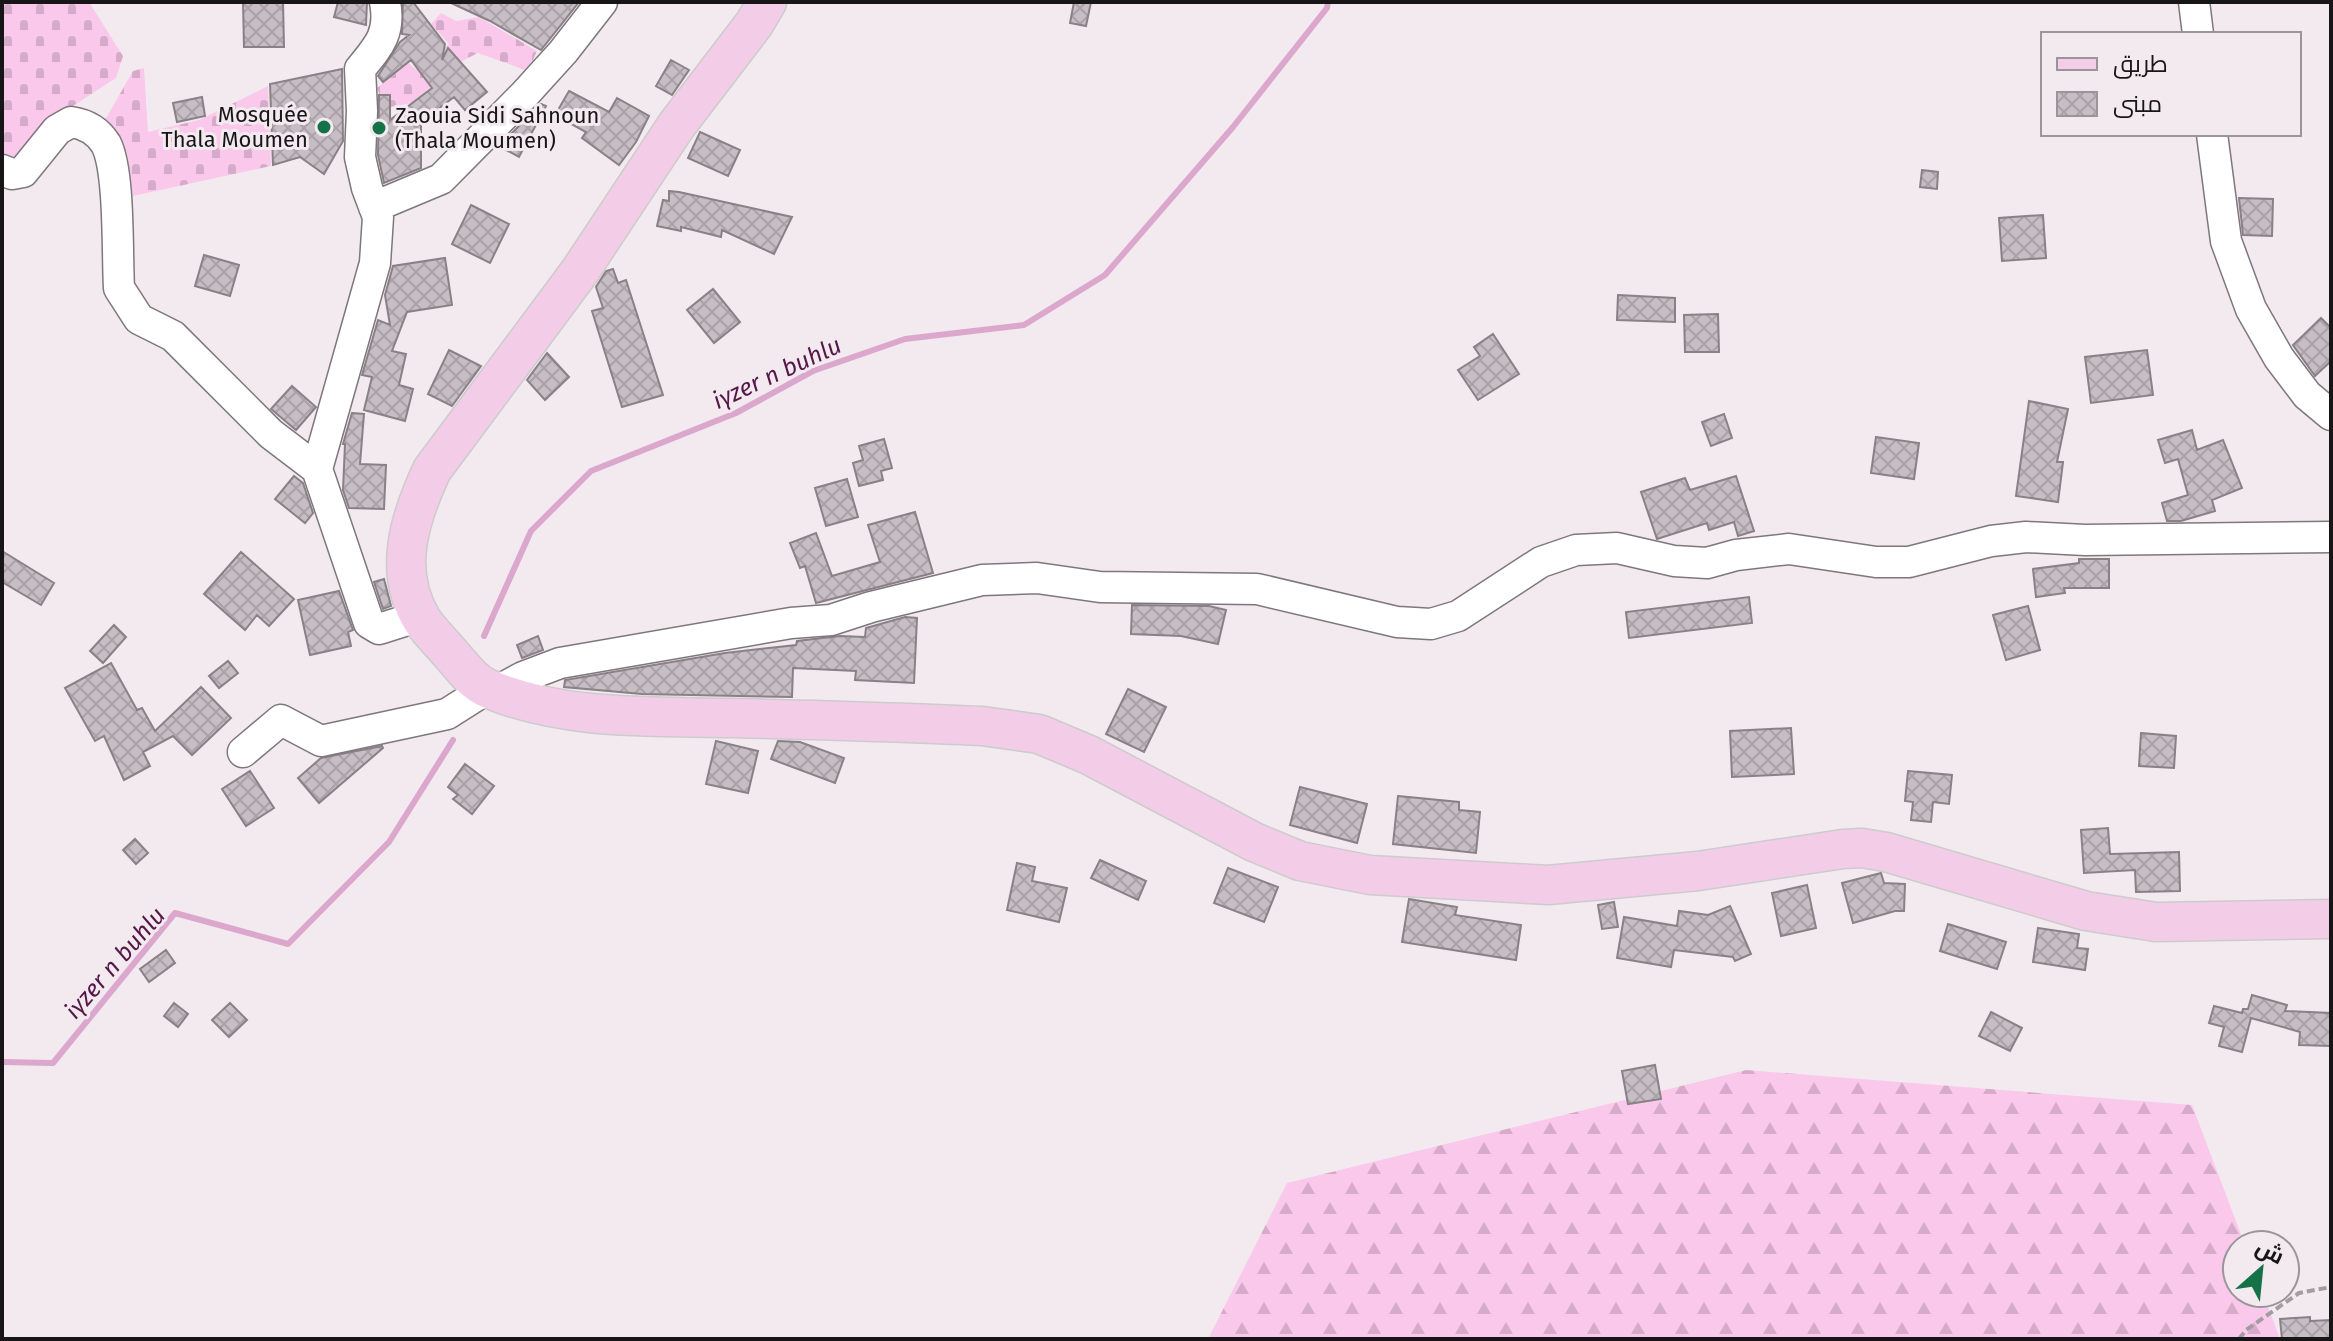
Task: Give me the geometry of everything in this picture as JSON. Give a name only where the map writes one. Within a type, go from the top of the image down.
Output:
[{"type":"main road","points":[[767,2],[754,24],[676,126],[580,271],[432,470],[415,506],[406,564],[409,591],[423,620],[487,687],[582,713],[982,726],[1039,734],[1089,755],[1254,842],[1300,861],[1370,875],[1548,885],[1698,871],[1862,848],[1886,852],[2086,911],[2156,922],[2331,919]]},
{"type":"street","points":[[317,469],[375,263],[378,217],[360,157],[360,69],[376,50],[388,21],[385,2]]},
{"type":"street","points":[[374,207],[441,179],[523,96],[602,2]]},
{"type":"street","points":[[2194,2],[2198,32]]},
{"type":"street","points":[[2,170],[12,174],[23,172],[57,130],[71,122],[87,124],[105,142],[113,164],[119,288],[128,304],[139,319],[173,336],[271,434],[317,469],[369,623],[379,629],[423,620]]},
{"type":"street","points":[[2212,136],[2226,241],[2251,309],[2279,358],[2307,395],[2331,415]]},
{"type":"street","points":[[243,752],[281,720],[321,741],[447,714],[487,687],[560,663],[791,623],[831,620],[982,580],[1037,578],[1100,587],[1257,589],[1397,622],[1431,624],[1458,616],[1541,562],[1576,550],[1617,548],[1674,561],[1707,563],[1736,555],[1789,549],[1876,562],[1909,562],[1991,541],[2026,537],[2085,540],[2331,537]]},
{"type":"path","points":[[2239,1339],[2246,1330],[2299,1293],[2331,1287]]},
{"type":"green space","points":[[2,2],[89,2],[123,56],[116,78],[50,121],[15,162],[2,157]]},
{"type":"green space","points":[[441,13],[456,21],[479,17],[537,51],[528,71],[478,53],[458,63],[412,103],[390,107],[382,101],[377,88],[408,63],[416,69],[449,44],[431,24]]},
{"type":"green space","points":[[144,68],[148,132],[199,120],[268,86],[271,166],[133,196],[127,154],[105,120],[133,71]]},
{"type":"green space","points":[[1746,1070],[2192,1105],[2239,1229],[2221,1229],[2221,1309],[2269,1309],[2280,1339],[1208,1339],[1287,1183]]},
{"type":"building","points":[[243,2],[283,2],[284,47],[244,47]]},
{"type":"building","points":[[338,2],[367,2],[366,25],[334,17]]},
{"type":"building","points":[[403,2],[413,2],[445,44],[442,60],[448,48],[487,92],[465,110],[454,97],[421,122],[421,168],[384,183],[378,155],[379,95],[390,95],[390,120],[432,88],[411,60],[383,82],[378,76],[400,42],[409,35],[402,34]]},
{"type":"building","points":[[449,2],[579,2],[541,50]]},
{"type":"building","points":[[1074,2],[1091,2],[1086,26],[1070,23]]},
{"type":"building","points":[[671,60],[689,70],[672,95],[656,86]]},
{"type":"building","name":"Mosquée Thala Moumen","points":[[342,69],[343,141],[324,174],[300,157],[273,165],[270,84]]},
{"type":"building","points":[[569,91],[609,112],[617,98],[649,116],[636,142],[619,165],[582,138],[586,132],[555,115]]},
{"type":"building","points":[[202,97],[205,116],[177,122],[173,103]]},
{"type":"building","points":[[541,104],[546,106],[519,157],[499,146]]},
{"type":"building","points":[[700,132],[740,150],[728,176],[688,158]]},
{"type":"building","points":[[1922,170],[1938,172],[1937,189],[1920,187]]},
{"type":"building","points":[[669,191],[792,217],[774,254],[722,230],[721,237],[681,227],[681,231],[657,226],[663,200],[669,201]]},
{"type":"building","points":[[2239,198],[2273,199],[2272,236],[2243,235]]},
{"type":"building","points":[[471,205],[509,224],[490,263],[452,244]]},
{"type":"building","points":[[2043,215],[2046,258],[2002,261],[1999,218]]},
{"type":"building","points":[[204,255],[239,265],[230,296],[195,286]]},
{"type":"building","points":[[445,258],[452,305],[407,312],[392,351],[406,354],[399,385],[413,389],[405,421],[364,410],[372,377],[362,375],[378,320],[390,325],[385,295],[393,266]]},
{"type":"building","points":[[613,269],[618,283],[626,280],[663,395],[622,407],[592,311],[603,308],[596,287],[606,271]]},
{"type":"building","points":[[713,289],[740,322],[714,343],[687,310]]},
{"type":"building","points":[[1618,295],[1675,298],[1675,322],[1617,320]]},
{"type":"building","points":[[1718,314],[1719,352],[1685,352],[1684,315]]},
{"type":"building","points":[[2321,318],[2331,328],[2331,361],[2315,376],[2293,345]]},
{"type":"building","points":[[1493,334],[1519,374],[1478,400],[1458,370],[1480,356],[1474,347]]},
{"type":"building","points":[[449,350],[481,366],[452,406],[428,394]]},
{"type":"building","points":[[2147,350],[2153,395],[2091,403],[2085,357]]},
{"type":"building","points":[[547,353],[569,377],[545,400],[527,380]]},
{"type":"building","points":[[292,386],[316,407],[296,430],[271,409]]},
{"type":"building","points":[[2029,401],[2068,409],[2057,462],[2063,462],[2058,502],[2016,496]]},
{"type":"building","points":[[352,413],[364,414],[360,464],[386,465],[384,509],[349,508],[343,490],[343,444]]},
{"type":"building","points":[[1724,414],[1732,438],[1711,446],[1702,422]]},
{"type":"building","points":[[2192,430],[2197,450],[2223,440],[2242,488],[2212,500],[2215,511],[2181,521],[2167,521],[2162,503],[2188,495],[2178,459],[2165,463],[2158,440]]},
{"type":"building","points":[[1876,437],[1919,443],[1914,479],[1871,473]]},
{"type":"building","points":[[884,439],[892,468],[881,471],[883,480],[859,486],[853,463],[863,460],[859,446]]},
{"type":"building","points":[[294,476],[303,483],[313,513],[305,523],[275,499]]},
{"type":"building","points":[[1736,476],[1754,531],[1738,536],[1734,522],[1709,530],[1707,523],[1657,539],[1641,492],[1685,478],[1690,490]]},
{"type":"building","points":[[847,479],[858,517],[826,526],[815,488]]},
{"type":"building","points":[[915,512],[933,573],[816,603],[805,566],[800,568],[790,543],[816,533],[832,576],[880,562],[868,525]]},
{"type":"building","points":[[2,551],[54,583],[41,605],[2,582]]},
{"type":"building","points":[[241,552],[294,599],[269,626],[257,615],[245,630],[204,594]]},
{"type":"building","points":[[2079,559],[2109,559],[2109,588],[2064,588],[2065,593],[2036,597],[2033,569],[2079,563]]},
{"type":"building","points":[[384,579],[391,606],[383,609],[374,582]]},
{"type":"building","points":[[339,591],[353,630],[348,632],[351,646],[310,655],[298,600]]},
{"type":"building","points":[[1749,597],[1752,623],[1629,638],[1626,612]]},
{"type":"building","points":[[1132,605],[1209,606],[1226,610],[1218,644],[1181,636],[1131,634]]},
{"type":"building","points":[[2028,606],[2040,650],[2006,660],[1993,615]]},
{"type":"building","points":[[905,617],[917,618],[914,683],[855,680],[856,671],[793,668],[792,697],[642,694],[564,687],[565,680],[725,653],[796,645],[797,641],[840,636],[865,637],[866,628]]},
{"type":"building","points":[[114,625],[126,637],[103,663],[90,651]]},
{"type":"building","points":[[538,636],[543,650],[522,658],[517,645]]},
{"type":"building","points":[[228,661],[238,673],[219,688],[209,676]]},
{"type":"building","points":[[111,663],[137,710],[142,708],[155,731],[201,687],[231,718],[192,755],[173,736],[143,752],[150,766],[124,780],[104,736],[95,741],[65,688]]},
{"type":"building","points":[[1128,689],[1166,707],[1144,752],[1106,734]]},
{"type":"building","points":[[1791,728],[1794,774],[1732,777],[1730,731]]},
{"type":"building","points":[[2141,733],[2176,736],[2174,768],[2139,766]]},
{"type":"building","points":[[716,741],[758,751],[748,793],[706,784]]},
{"type":"building","points":[[778,741],[800,742],[844,758],[835,783],[771,759]]},
{"type":"building","points":[[382,746],[319,803],[298,778],[321,758]]},
{"type":"building","points":[[465,764],[494,786],[472,814],[453,799],[458,795],[448,787]]},
{"type":"building","points":[[250,771],[274,808],[246,826],[222,789]]},
{"type":"building","points":[[1908,771],[1952,775],[1949,804],[1933,802],[1931,822],[1911,820],[1913,802],[1905,801]]},
{"type":"building","points":[[1300,787],[1367,804],[1357,843],[1290,825]]},
{"type":"building","points":[[1398,796],[1459,802],[1459,810],[1480,812],[1476,853],[1393,844]]},
{"type":"building","points":[[2108,828],[2110,854],[2179,852],[2180,891],[2136,892],[2135,870],[2084,873],[2081,830]]},
{"type":"building","points":[[135,839],[148,853],[136,864],[123,850]]},
{"type":"building","points":[[1100,860],[1146,881],[1138,900],[1091,878]]},
{"type":"building","points":[[1017,863],[1035,867],[1032,881],[1067,888],[1059,922],[1007,910]]},
{"type":"building","points":[[1228,868],[1278,887],[1264,922],[1214,903]]},
{"type":"building","points":[[1881,873],[1884,883],[1905,884],[1904,911],[1853,923],[1842,883]]},
{"type":"building","points":[[1807,885],[1816,928],[1781,936],[1772,893]]},
{"type":"building","points":[[1409,899],[1457,907],[1455,915],[1521,925],[1516,960],[1402,942]]},
{"type":"building","points":[[1614,902],[1618,927],[1602,929],[1598,905]]},
{"type":"building","points":[[1730,906],[1751,954],[1735,961],[1733,957],[1674,950],[1671,967],[1617,958],[1624,917],[1677,926],[1679,911],[1708,915]]},
{"type":"building","points":[[1948,924],[2006,942],[1997,969],[1940,951]]},
{"type":"building","points":[[2038,928],[2079,934],[2077,948],[2088,949],[2085,970],[2033,962]]},
{"type":"building","points":[[166,950],[175,963],[149,982],[140,969]]},
{"type":"building","points":[[2252,995],[2287,1005],[2285,1011],[2331,1013],[2331,1046],[2299,1045],[2300,1032],[2251,1018],[2242,1052],[2219,1046],[2224,1027],[2209,1023],[2214,1006],[2242,1013],[2243,1009],[2248,1009]]},
{"type":"building","points":[[174,1003],[188,1014],[178,1027],[164,1016]]},
{"type":"building","points":[[230,1003],[247,1020],[229,1037],[212,1020]]},
{"type":"building","points":[[1991,1012],[2022,1028],[2010,1051],[1979,1036]]},
{"type":"building","points":[[1655,1065],[1661,1099],[1628,1104],[1622,1071]]},
{"type":"building","points":[[2310,1317],[2310,1321],[2331,1320],[2331,1339],[2282,1339],[2280,1319]]},
{"type":"waterway","name":"iγzer n buhlu","points":[[484,636],[531,531],[591,471],[736,413],[813,371],[905,339],[1024,325],[1105,275],[1233,127],[1327,8],[1328,2]]},
{"type":"waterway","name":"iγzer n buhlu","points":[[2,1062],[53,1063],[175,913],[288,944],[389,842],[453,740]]},
{"type":"place","name":"Mosquée Thala Moumen","points":[[324,127]]},
{"type":"place","name":"Zaouia Sidi Sahnoun (Thala Moumen)","points":[[379,128]]}]
